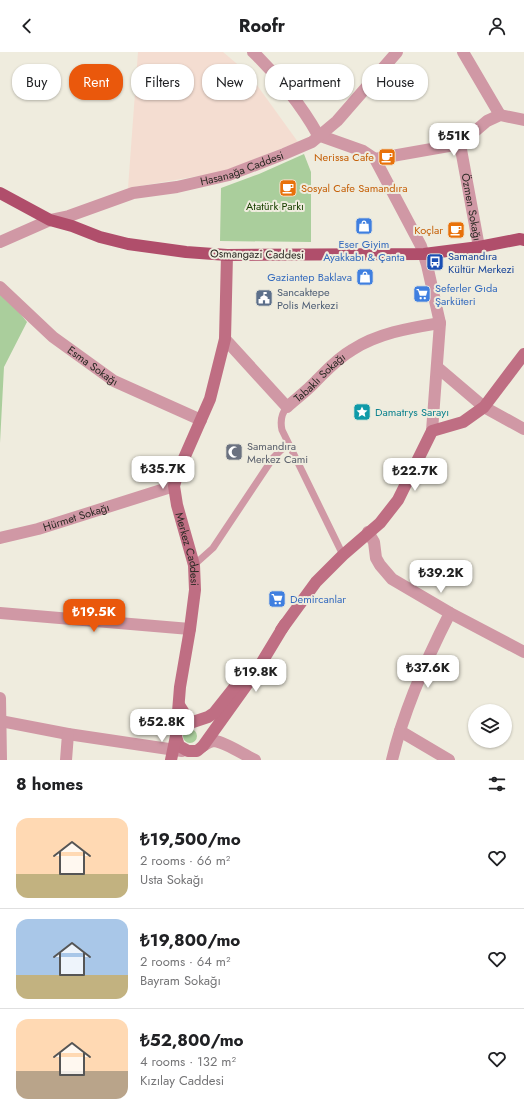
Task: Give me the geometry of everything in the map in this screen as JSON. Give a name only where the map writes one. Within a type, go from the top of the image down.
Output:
[{"type":"main road","name":"Osmangazi Caddesi","points":[[0,193],[50,220],[72,226],[100,237],[128,244],[186,252],[227,255],[424,254],[479,247],[523,237]]},
{"type":"main road","name":"Merkez Caddesi","points":[[172,755],[177,732],[180,687],[190,630],[194,590],[194,565],[177,505],[174,486],[178,472],[210,399],[225,339],[227,255]]},
{"type":"main road","points":[[285,624],[256,672],[203,746],[192,756],[179,746],[176,737],[177,732],[183,724],[208,717],[214,713],[285,624],[316,582],[343,554],[380,523],[398,500],[432,431],[463,422],[484,407],[524,355]]},
{"type":"main road","points":[[179,705],[186,716],[193,722],[198,723],[204,729],[206,738],[203,746]]},
{"type":"street","points":[[253,52],[270,68],[311,123],[318,135],[363,151],[375,159],[417,236],[427,265],[440,323],[432,431]]},
{"type":"street","name":"Hasanağa Caddesi","points":[[50,220],[69,216],[133,193],[177,187],[230,175],[312,142],[318,135],[337,121],[397,52]]},
{"type":"street","points":[[463,52],[500,115]]},
{"type":"street","points":[[375,159],[460,144],[487,121],[500,115],[524,120]]},
{"type":"street","name":"Özmen Sokağı","points":[[460,144],[479,247]]},
{"type":"street","points":[[0,242],[50,220]]},
{"type":"street","name":"Esma Sokağı","points":[[0,286],[53,337],[114,380],[201,420]]},
{"type":"street","name":"Tabaklı Sokağı","points":[[225,339],[287,407],[316,382],[333,364],[353,349],[368,341],[404,330],[440,323]]},
{"type":"street","points":[[436,367],[484,407],[524,429]]},
{"type":"street","name":"Hürmet Sokağı","points":[[0,538],[38,529],[174,486]]},
{"type":"street","points":[[368,532],[374,542],[376,558],[392,579],[450,613],[524,652]]},
{"type":"street","points":[[0,612],[190,630]]},
{"type":"street","points":[[392,760],[400,731],[422,670],[450,613]]},
{"type":"street","points":[[0,698],[1,760]]},
{"type":"street","points":[[0,721],[68,734],[157,747],[172,755],[192,756]]},
{"type":"street","points":[[400,731],[449,760]]},
{"type":"street","points":[[157,747],[169,743],[177,732]]},
{"type":"street","points":[[66,760],[68,734]]},
{"type":"street","points":[[203,746],[214,741],[255,760]]},
{"type":"lane","points":[[287,407],[282,415],[281,425],[289,445],[343,554]]},
{"type":"lane","points":[[194,565],[213,548],[273,458],[289,445]]},
{"type":"shaded area","points":[[138,52],[223,52],[237,64],[202,64],[202,100],[257,100],[257,85],[265,96],[265,100],[268,100],[298,142],[222,172],[128,188],[134,100],[194,100],[194,64],[137,64]]},
{"type":"green space","name":"Atatürk Parkı","points":[[304,154],[311,172],[311,242],[220,241],[221,188],[259,174]]},
{"type":"green space","points":[[0,288],[27,322],[4,367],[0,443]]},
{"type":"green space","points":[[190,729],[195,731],[197,736],[195,741],[190,743],[185,741],[183,736],[185,731]]},
{"type":"place","name":"Nerissa Cafe","points":[[387,157]]},
{"type":"place","name":"Sosyal Cafe Samandıra","points":[[288,188]]},
{"type":"place","name":"Eser Giyim Ayakkabı & Çanta","points":[[364,226]]},
{"type":"place","name":"Koçlar","points":[[456,230]]},
{"type":"place","name":"Samandıra Kültür Merkezi","points":[[435,262]]},
{"type":"place","name":"Gaziantep Baklava","points":[[365,277]]},
{"type":"place","name":"Seferler Gıda Şarküteri","points":[[422,294]]},
{"type":"place","name":"Sancaktepe Polis Merkezi","points":[[264,298]]},
{"type":"place","name":"Damatrys Sarayı","points":[[362,412]]},
{"type":"place","name":"Samandıra Merkez Cami","points":[[234,452]]},
{"type":"place","name":"Demircanlar","points":[[277,599]]}]
